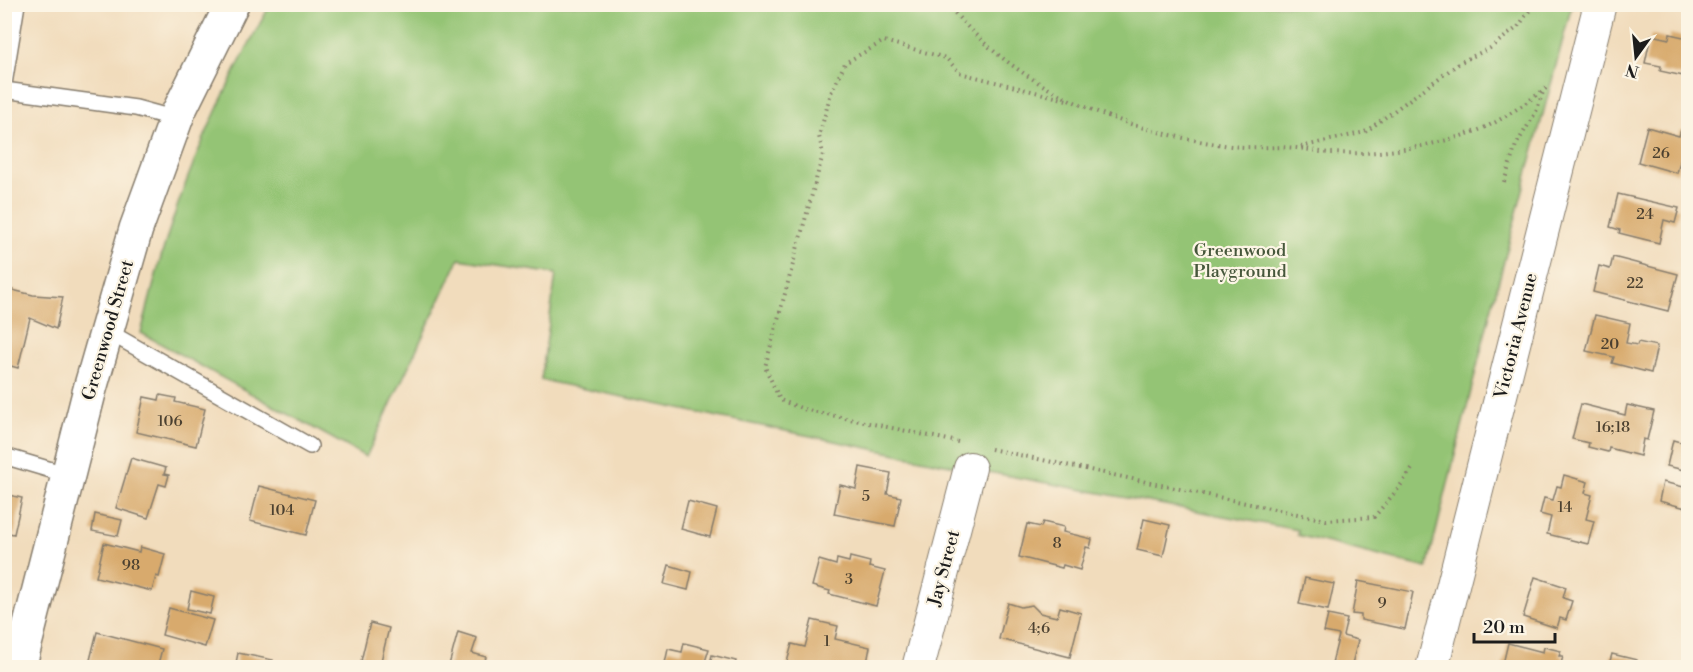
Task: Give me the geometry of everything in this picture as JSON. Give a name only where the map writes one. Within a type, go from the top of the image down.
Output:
[{"type":"main road","name":"Greenwood Street","points":[[19,668],[68,475],[136,229],[176,119],[232,4]]},
{"type":"street","name":"Victoria Avenue","points":[[1432,668],[1600,4]]},
{"type":"street","name":"Jay Street","points":[[918,668],[973,453]]},
{"type":"lane","points":[[4,84],[17,4]]},
{"type":"lane","points":[[4,90],[136,108],[176,119]]},
{"type":"lane","points":[[107,331],[310,446]]},
{"type":"lane","points":[[4,456],[68,475]]},
{"type":"path","points":[[947,4],[967,29],[1015,67],[1067,100]]},
{"type":"path","points":[[1297,148],[1365,132],[1461,62],[1490,48],[1518,27],[1534,4]]},
{"type":"path","points":[[1414,466],[1374,517],[1326,520],[973,453],[803,409],[780,400],[765,367],[822,154],[819,136],[831,93],[845,63],[884,41],[946,58],[960,73],[1067,100],[1122,123],[1226,146],[1297,148],[1332,153],[1376,152],[1427,145],[1478,130],[1550,86],[1580,83]]},
{"type":"path","points":[[1504,182],[1516,145],[1536,112],[1543,91]]},
{"type":"green space","name":"Greenwood Playground","points":[[270,5],[1572,5],[1490,314],[1427,568],[1297,535],[1298,530],[945,464],[541,380],[556,274],[459,259],[366,457],[141,333],[165,243],[201,144],[227,87]]},
{"type":"building","points":[[1670,34],[1688,38],[1688,77],[1660,71],[1661,66],[1645,63],[1651,35],[1669,39]]},
{"type":"building","points":[[1647,127],[1679,136],[1681,130],[1688,132],[1688,144],[1685,143],[1677,173],[1638,162]]},
{"type":"building","points":[[1618,194],[1679,208],[1675,223],[1664,220],[1659,243],[1619,233],[1620,230],[1610,227]]},
{"type":"building","points":[[1613,257],[1678,274],[1668,311],[1593,292],[1599,266],[1610,269]]},
{"type":"building","points":[[4,288],[33,295],[63,297],[56,329],[30,318],[18,368],[4,364]]},
{"type":"building","points":[[1595,315],[1630,323],[1626,343],[1637,345],[1638,342],[1657,346],[1651,373],[1612,363],[1614,357],[1586,351]]},
{"type":"building","points":[[160,395],[176,398],[175,402],[205,409],[196,446],[136,432],[144,397],[159,400]]},
{"type":"building","points":[[1581,404],[1625,415],[1627,405],[1654,411],[1647,440],[1643,439],[1640,456],[1609,448],[1608,452],[1588,447],[1589,443],[1572,439]]},
{"type":"building","points":[[1673,440],[1688,444],[1688,471],[1667,466]]},
{"type":"building","points":[[131,458],[166,468],[164,474],[169,475],[166,486],[159,484],[148,518],[116,508]]},
{"type":"building","points":[[860,467],[891,473],[887,494],[901,497],[895,526],[834,514],[840,485],[856,489]]},
{"type":"building","points":[[1564,475],[1588,482],[1585,493],[1592,495],[1586,519],[1594,521],[1588,544],[1547,534],[1551,517],[1540,514],[1544,498],[1553,500],[1557,486],[1561,487]]},
{"type":"building","points":[[1663,482],[1688,488],[1686,508],[1659,501]]},
{"type":"building","points":[[259,486],[315,500],[306,535],[250,521]]},
{"type":"building","points":[[4,494],[22,498],[14,534],[4,532]]},
{"type":"building","points":[[688,501],[717,509],[710,537],[681,529]]},
{"type":"building","points":[[95,514],[122,520],[118,536],[92,531]]},
{"type":"building","points":[[1144,519],[1170,525],[1163,556],[1137,550]]},
{"type":"building","points":[[1043,522],[1064,527],[1063,532],[1092,539],[1090,548],[1086,547],[1080,570],[1019,557],[1027,524],[1041,527]]},
{"type":"building","points":[[104,543],[139,552],[140,547],[165,554],[159,577],[156,576],[152,591],[96,577]]},
{"type":"building","points":[[850,557],[870,562],[869,567],[885,571],[876,606],[829,594],[830,591],[812,586],[819,560],[836,565],[837,559],[849,562]]},
{"type":"building","points":[[669,565],[692,572],[688,590],[664,584]]},
{"type":"building","points":[[1535,577],[1566,587],[1563,598],[1572,601],[1566,620],[1560,618],[1557,628],[1523,617]]},
{"type":"building","points":[[1305,578],[1334,584],[1328,610],[1299,604]]},
{"type":"building","points":[[1358,581],[1413,592],[1405,629],[1361,620],[1361,615],[1352,614]]},
{"type":"building","points":[[191,591],[214,597],[210,614],[187,609]]},
{"type":"building","points":[[1008,603],[1021,607],[1032,605],[1040,613],[1057,617],[1060,607],[1081,613],[1070,657],[999,639]]},
{"type":"building","points":[[169,608],[213,620],[205,647],[162,635]]},
{"type":"building","points":[[1328,615],[1347,619],[1343,636],[1358,640],[1351,668],[1332,663],[1339,635],[1324,632]]},
{"type":"building","points":[[812,620],[838,626],[835,639],[870,647],[866,668],[793,668],[786,666],[792,644],[805,647]]},
{"type":"building","points":[[370,623],[389,628],[380,665],[361,661]]},
{"type":"building","points":[[97,632],[162,649],[157,668],[88,668]]},
{"type":"building","points":[[458,632],[477,638],[472,653],[486,657],[483,668],[456,668],[449,665]]},
{"type":"building","points":[[684,643],[709,649],[703,668],[664,668],[668,649],[682,652]]},
{"type":"building","points":[[1508,643],[1543,652],[1544,647],[1561,651],[1559,656],[1563,656],[1560,668],[1502,668]]},
{"type":"building","points":[[238,653],[273,660],[271,668],[235,668]]},
{"type":"building","points":[[1612,654],[1637,660],[1635,668],[1608,668]]},
{"type":"building","points":[[712,655],[736,661],[734,668],[709,668]]}]
